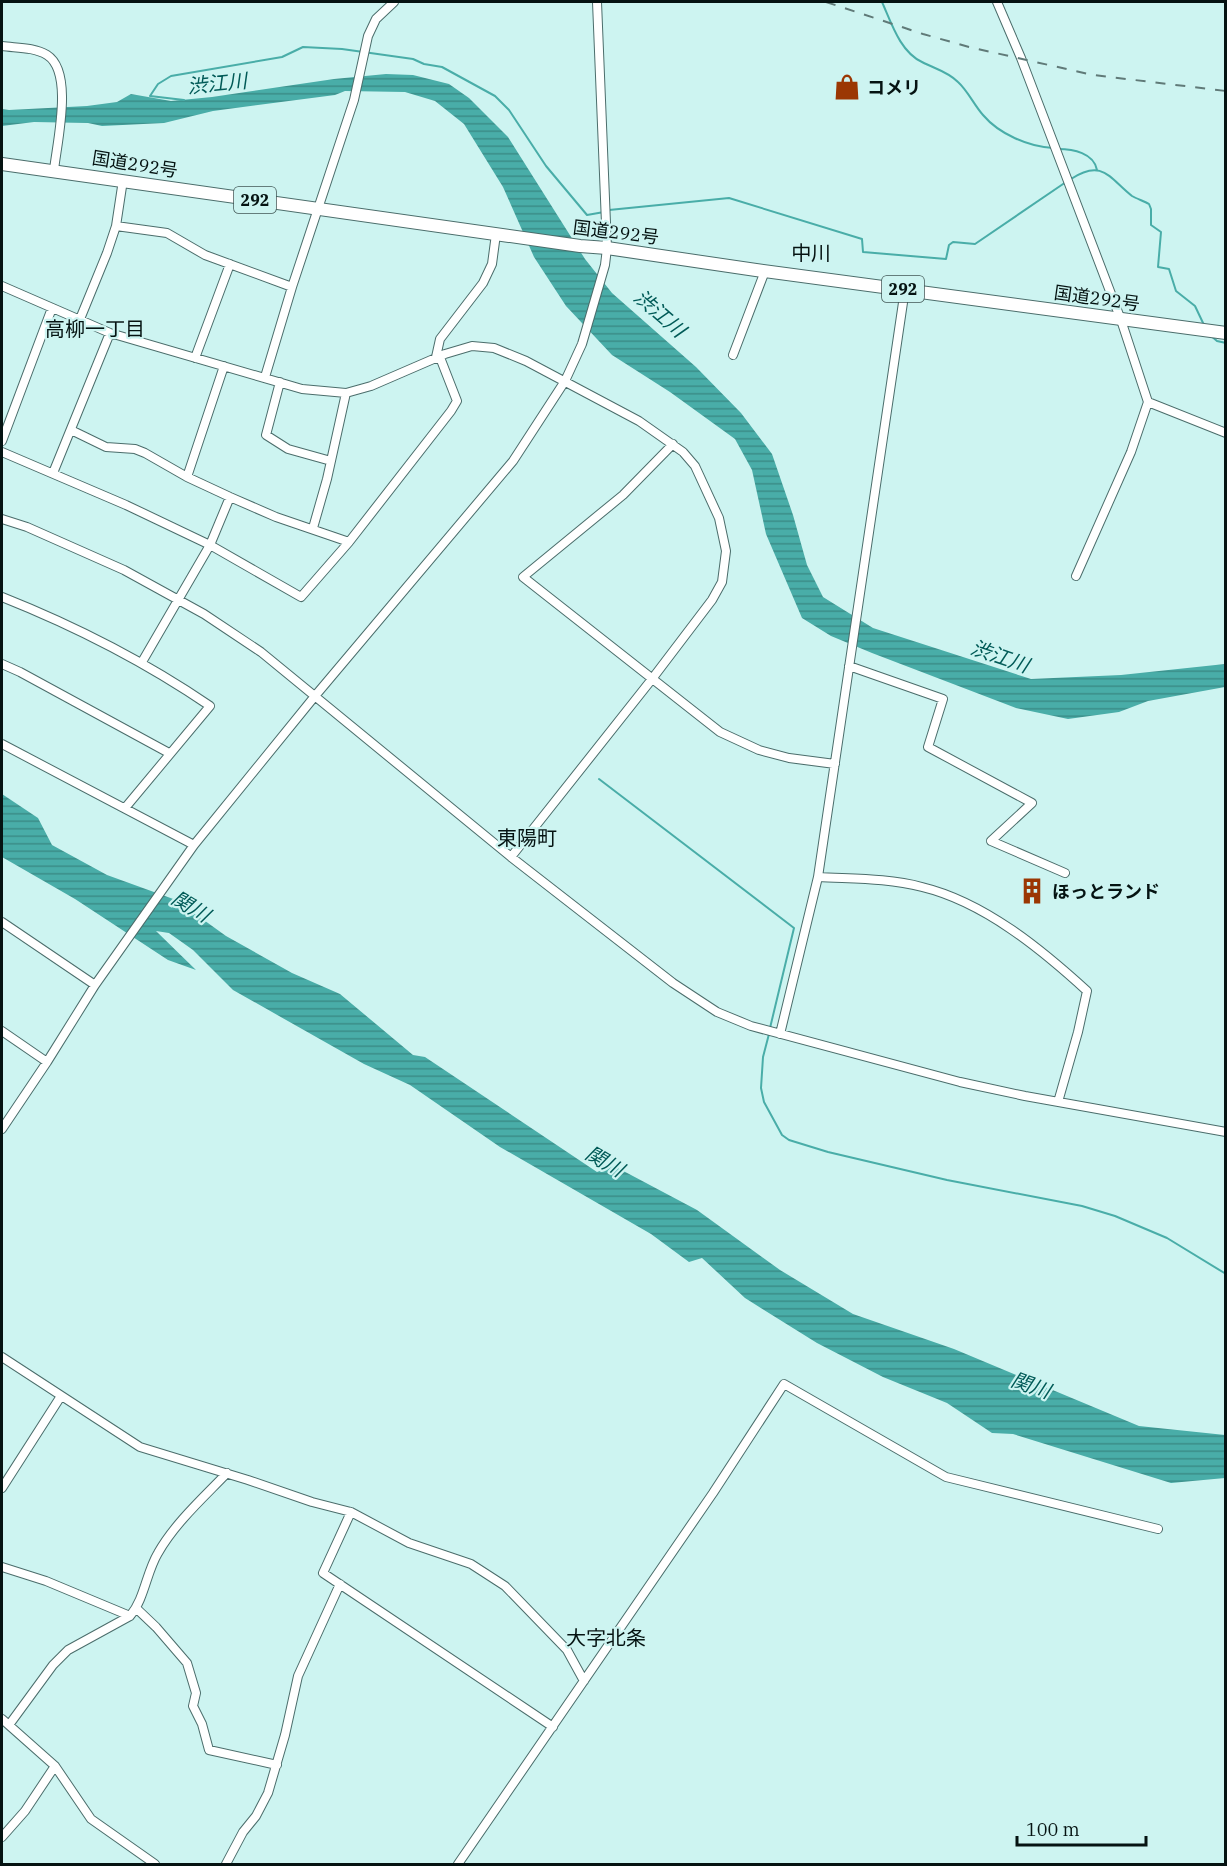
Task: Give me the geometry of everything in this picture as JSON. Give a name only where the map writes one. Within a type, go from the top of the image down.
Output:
[{"type":"highway","name":"国道292号","points":[[2,164],[318,210],[1226,333]]},
{"type":"street","points":[[266,378],[292,287],[354,100],[368,36],[376,19],[394,2]]},
{"type":"street","points":[[2,1129],[95,985],[192,848],[315,696],[513,461],[565,381],[582,344],[605,266],[607,248],[597,2]]},
{"type":"street","points":[[997,2],[1021,58],[1122,320],[1148,402],[1131,452],[1076,576]]},
{"type":"street","points":[[2,46],[40,52],[48,56],[59,68],[62,79],[62,98],[54,170]]},
{"type":"street","points":[[80,319],[108,253],[116,226],[123,180]]},
{"type":"street","points":[[116,226],[167,233],[205,255],[292,287]]},
{"type":"street","points":[[436,357],[440,339],[483,283],[492,264],[496,234]]},
{"type":"street","points":[[195,358],[230,264]]},
{"type":"street","points":[[733,355],[765,271]]},
{"type":"street","points":[[2,286],[110,333],[302,388],[346,393],[372,386],[436,357],[472,346],[494,348],[526,361],[639,421],[683,452],[695,466],[710,494],[719,518],[726,551],[722,582],[712,600],[652,680],[511,857]]},
{"type":"street","points":[[780,1034],[818,877],[905,289]]},
{"type":"street","points":[[2,441],[52,308]]},
{"type":"street","points":[[53,473],[110,333]]},
{"type":"street","points":[[2,453],[53,473],[210,545],[301,597],[349,542],[457,401],[441,360],[436,357]]},
{"type":"street","points":[[187,477],[224,366]]},
{"type":"street","points":[[280,382],[266,435],[288,449],[331,461]]},
{"type":"street","points":[[313,528],[346,393]]},
{"type":"street","points":[[1148,402],[1226,433]]},
{"type":"street","points":[[71,430],[106,447],[135,449],[145,453],[187,477],[276,518],[313,528],[349,542]]},
{"type":"street","points":[[673,444],[623,495],[523,577],[720,732],[759,750],[789,758],[835,764]]},
{"type":"street","points":[[142,662],[210,545],[230,497]]},
{"type":"street","points":[[2,519],[69,545],[124,570],[178,599],[261,652],[511,857],[673,983],[717,1012],[752,1026],[960,1082],[1226,1132]]},
{"type":"street","points":[[2,597],[87,633],[142,662],[210,706],[125,808]]},
{"type":"street","points":[[2,664],[72,699],[169,753]]},
{"type":"street","points":[[849,666],[944,699],[928,747],[1032,803],[991,841],[1065,873]]},
{"type":"street","points":[[2,744],[125,808],[192,848]]},
{"type":"street","points":[[818,877],[895,882],[924,887],[956,900],[988,915],[1028,942],[1087,991],[1058,1102]]},
{"type":"street","points":[[2,922],[95,985]]},
{"type":"street","points":[[2,1031],[47,1062]]},
{"type":"street","points":[[2,1357],[140,1447],[312,1502],[351,1512],[409,1542],[471,1564],[505,1586],[567,1650],[584,1680]]},
{"type":"street","points":[[458,1864],[784,1384],[946,1477],[1158,1529]]},
{"type":"street","points":[[2,1488],[62,1396]]},
{"type":"street","points":[[155,1864],[91,1819],[55,1766],[5,1722],[68,1650],[130,1616],[136,1608],[150,1567],[159,1550],[180,1523],[227,1473]]},
{"type":"street","points":[[351,1512],[323,1574],[553,1727]]},
{"type":"street","points":[[2,1567],[46,1581],[130,1616]]},
{"type":"street","points":[[226,1864],[268,1793],[298,1676],[340,1584]]},
{"type":"street","points":[[136,1608],[187,1663],[196,1693],[194,1706],[209,1750],[276,1766]]},
{"type":"street","points":[[2,1837],[25,1811],[55,1766]]},
{"type":"water","points":[[386,74],[413,75],[449,84],[469,98],[508,137],[585,259],[612,293],[696,367],[741,413],[772,454],[807,565],[823,597],[873,628],[1031,679],[1121,675],[1225,664],[1225,687],[1148,701],[1119,712],[1068,719],[1016,708],[831,636],[802,618],[766,534],[752,470],[735,439],[670,392],[612,355],[566,306],[534,257],[503,187],[464,124],[435,101],[405,92],[345,91],[335,95],[213,111],[164,123],[102,126],[88,123],[34,122],[2,126],[2,109],[87,106],[117,102],[131,94],[171,101]]},
{"type":"water","name":"関川","points":[[2,794],[38,818],[52,845],[107,875],[176,900],[226,936],[292,973],[340,994],[413,1055],[425,1057],[597,1172],[614,1166],[697,1210],[780,1270],[853,1314],[954,1349],[1139,1426],[1225,1435],[1225,1478],[1171,1483],[1013,1434],[992,1433],[947,1403],[883,1377],[817,1343],[745,1298],[702,1258],[689,1262],[651,1234],[500,1147],[410,1085],[364,1064],[233,990],[193,950],[169,933],[156,931],[196,970],[168,960],[75,899],[2,857]]},
{"type":"waterway","points":[[882,2],[897,36],[908,51],[922,62],[954,78],[980,111],[997,128],[1025,142],[1053,148]]},
{"type":"waterway","name":"渋江川","points":[[184,100],[150,96],[158,84],[171,76],[282,57],[303,47],[342,49],[413,59],[424,64],[442,67],[495,96],[509,110],[546,166],[587,215],[604,212]]},
{"type":"waterway","points":[[1058,149],[1082,153],[1092,160],[1097,170]]},
{"type":"waterway","points":[[1071,179],[1091,170],[1099,171],[1105,173],[1132,196],[1149,204],[1151,225],[1161,232],[1158,267],[1169,269],[1176,291],[1195,306],[1204,325]]},
{"type":"waterway","points":[[609,210],[729,198],[862,239],[863,252],[946,259],[949,245],[953,242],[975,244],[1066,182]]},
{"type":"waterway","points":[[1210,335],[1217,341],[1226,343]]},
{"type":"waterway","points":[[599,779],[794,928],[770,1028]]},
{"type":"waterway","points":[[769,1034],[763,1057],[761,1088],[764,1102],[782,1135],[789,1140],[828,1152],[947,1180],[1082,1206],[1115,1216],[1167,1238],[1226,1274]]},
{"type":"railway","points":[[826,2],[969,47],[1093,75],[1226,91]]},
{"type":"place","name":"コメリ","points":[[847,87]]},
{"type":"place","name":"ほっとランド","points":[[1032,891]]},
{"type":"district","name":"中川","points":[[811,252]]},
{"type":"district","name":"高柳一丁目","points":[[95,328]]},
{"type":"district","name":"東陽町","points":[[527,837]]},
{"type":"district","name":"大字北条","points":[[606,1637]]}]
